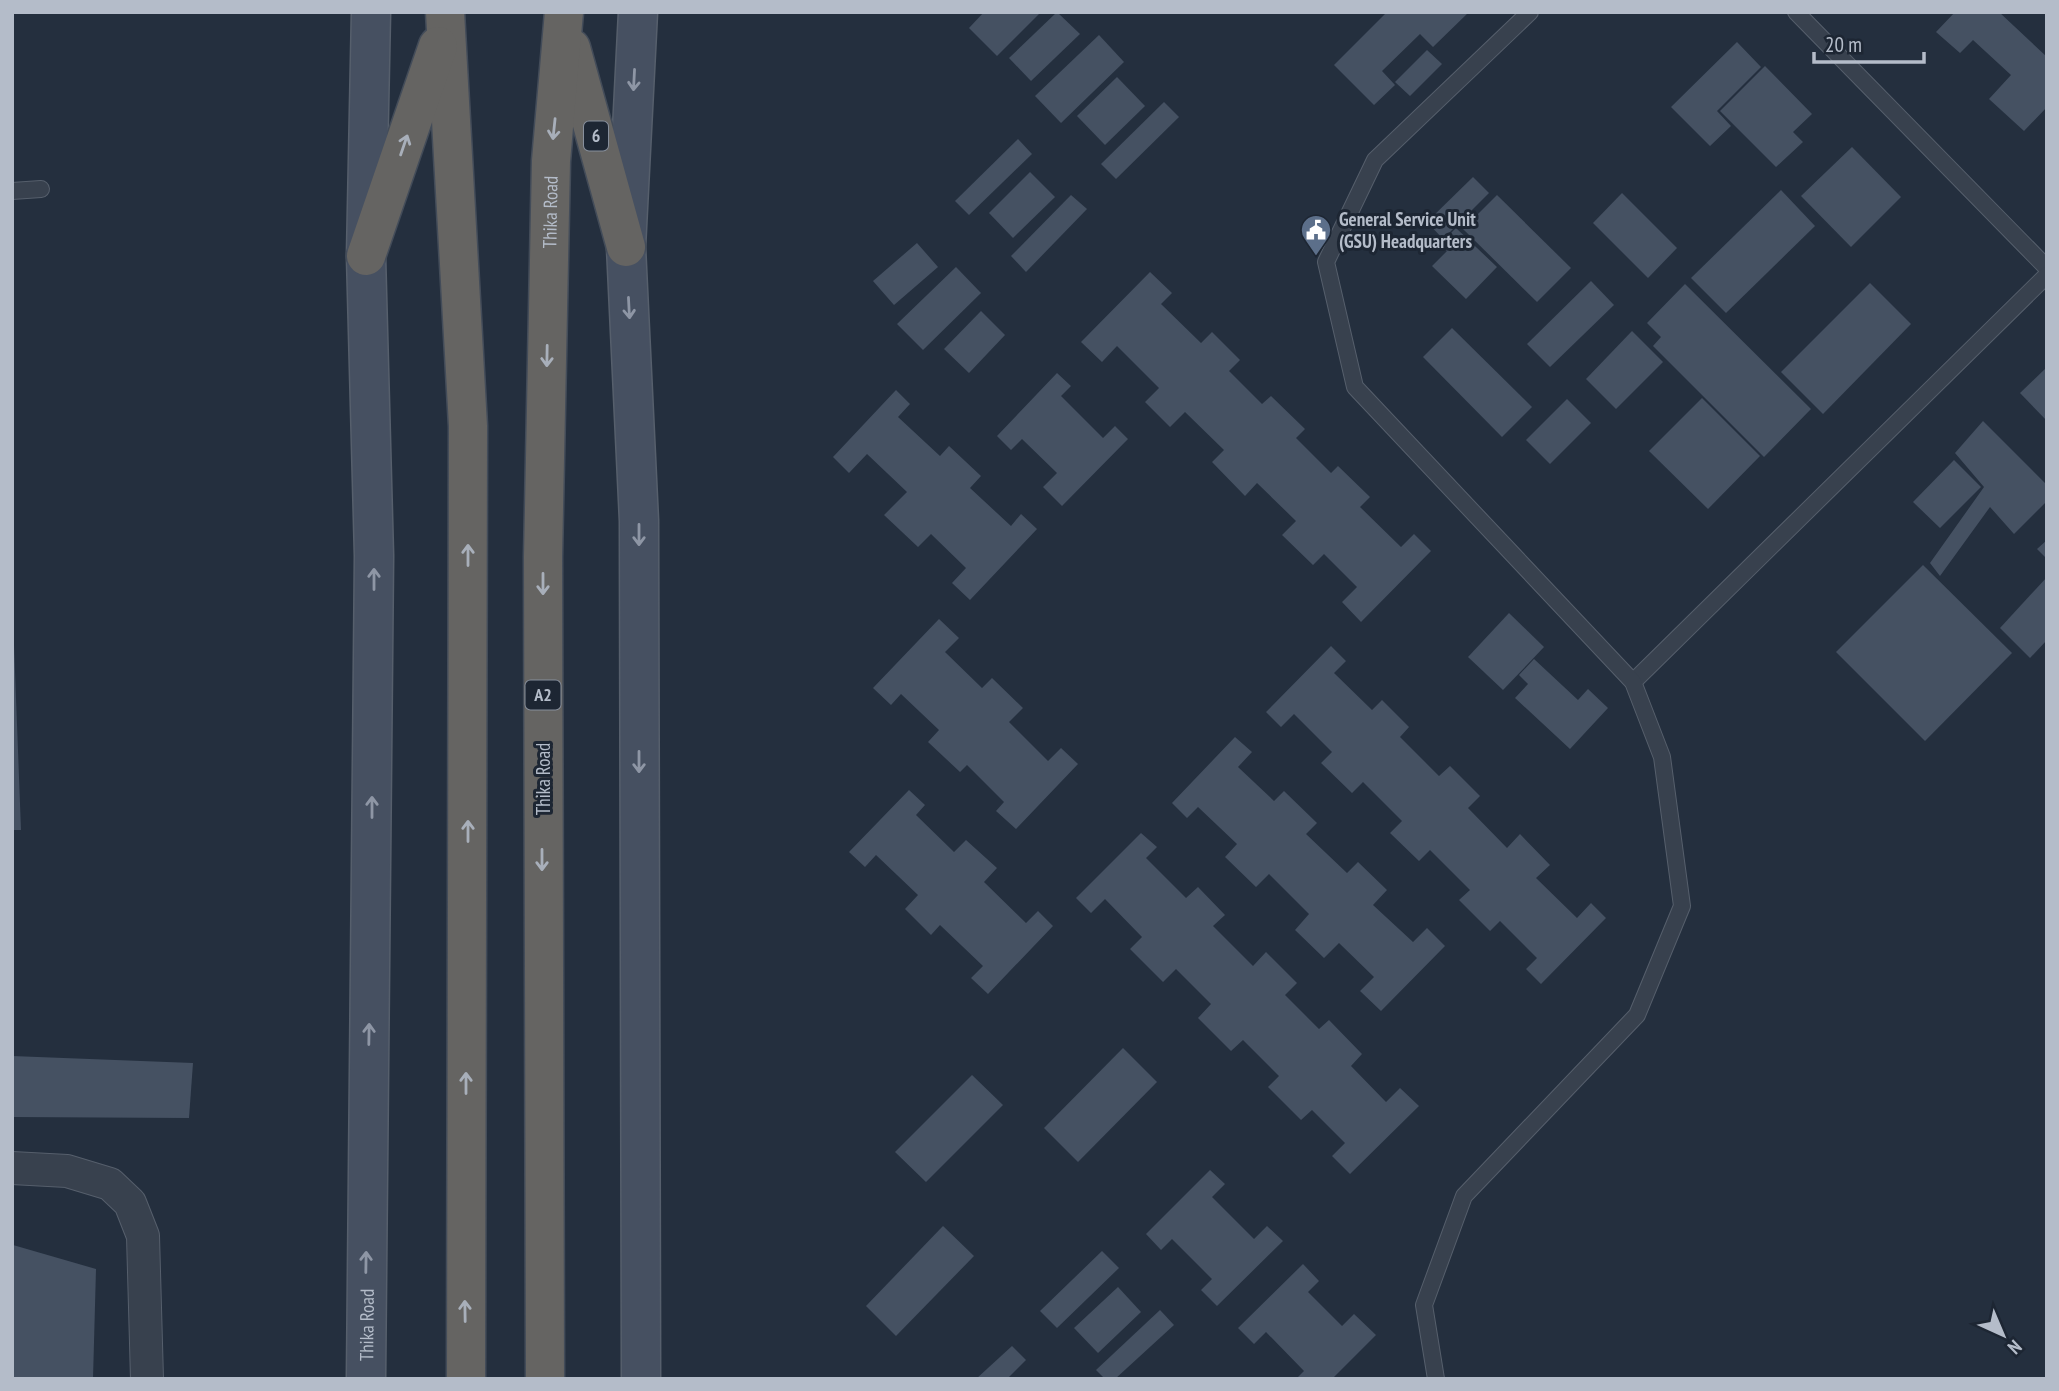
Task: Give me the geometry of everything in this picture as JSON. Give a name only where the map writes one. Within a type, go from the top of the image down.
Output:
[{"type":"highway","name":"6","points":[[565,19],[626,247]]},
{"type":"highway","name":"Thika Road","points":[[545,1379],[543,557],[551,161],[565,19]]},
{"type":"highway","points":[[366,256],[444,22]]},
{"type":"highway","points":[[444,22],[468,426],[466,1379]]},
{"type":"main road","name":"Thika Road","points":[[366,1379],[374,569],[366,256],[371,12]]},
{"type":"main road","points":[[638,12],[626,247],[639,521],[640,1379]]},
{"type":"street","points":[[12,1168],[66,1171],[110,1184],[130,1203],[143,1236],[147,1379]]},
{"type":"lane","points":[[1436,1379],[1424,1305],[1464,1196],[1637,1015],[1682,906],[1662,757],[1633,682],[1356,387],[1326,262],[1375,160],[1531,12]]},
{"type":"lane","points":[[1796,12],[2047,268]]},
{"type":"lane","points":[[12,191],[41,189]]},
{"type":"lane","points":[[1633,682],[2047,275]]},
{"type":"building","points":[[984,12],[1041,12],[997,56],[969,28]]},
{"type":"building","points":[[1057,12],[1080,34],[1031,81],[1009,58]]},
{"type":"building","points":[[1387,12],[1469,12],[1433,47],[1420,34],[1382,71],[1395,85],[1374,105],[1334,65]]},
{"type":"building","points":[[1955,12],[1999,12],[2047,57],[2047,107],[2024,131],[1989,99],[2011,75],[1973,40],[1960,53],[1936,32]]},
{"type":"building","points":[[1099,35],[1124,62],[1061,123],[1035,96]]},
{"type":"building","points":[[1737,42],[1761,67],[1717,111],[1731,126],[1710,146],[1671,107]]},
{"type":"building","points":[[1427,50],[1442,64],[1410,96],[1395,82]]},
{"type":"building","points":[[1765,66],[1812,114],[1793,132],[1803,142],[1776,167],[1720,111]]},
{"type":"building","points":[[1117,77],[1145,106],[1105,145],[1077,116]]},
{"type":"building","points":[[1164,102],[1179,117],[1116,179],[1101,164]]},
{"type":"building","points":[[1018,139],[1032,154],[969,215],[955,201]]},
{"type":"building","points":[[1852,147],[1901,197],[1851,247],[1801,196]]},
{"type":"building","points":[[1030,172],[1055,197],[1013,238],[989,213]]},
{"type":"building","points":[[1473,177],[1489,193],[1443,239],[1427,222]]},
{"type":"building","points":[[1781,190],[1815,226],[1726,313],[1691,278]]},
{"type":"building","points":[[1622,193],[1677,248],[1648,278],[1593,223]]},
{"type":"building","points":[[1071,195],[1087,209],[1026,272],[1011,256]]},
{"type":"building","points":[[1497,195],[1571,268],[1537,302],[1463,229]]},
{"type":"building","points":[[1456,228],[1497,267],[1466,299],[1432,266],[1447,251],[1440,244]]},
{"type":"building","points":[[917,243],[938,267],[894,305],[873,281]]},
{"type":"building","points":[[956,267],[981,293],[923,350],[897,324]]},
{"type":"building","points":[[1150,272],[1172,293],[1161,304],[1201,343],[1212,332],[1240,360],[1229,371],[1262,404],[1271,396],[1305,429],[1296,438],[1331,473],[1338,466],[1370,497],[1360,507],[1401,547],[1414,534],[1431,551],[1361,622],[1342,602],[1357,587],[1324,554],[1313,565],[1282,535],[1296,521],[1257,483],[1245,496],[1212,462],[1224,450],[1185,412],[1170,427],[1145,402],[1159,388],[1117,346],[1102,362],[1081,342]]},
{"type":"building","points":[[1591,281],[1614,305],[1550,367],[1527,344]]},
{"type":"building","points":[[1870,283],[1911,324],[1823,414],[1781,372]]},
{"type":"building","points":[[1685,284],[1811,409],[1764,457],[1653,346],[1661,337],[1647,323]]},
{"type":"building","points":[[981,311],[1005,335],[969,373],[944,349]]},
{"type":"building","points":[[1452,328],[1532,407],[1502,437],[1423,357]]},
{"type":"building","points":[[1632,331],[1663,362],[1616,409],[1586,379]]},
{"type":"building","points":[[2047,367],[2047,421],[2020,393]]},
{"type":"building","points":[[1057,373],[1071,386],[1061,396],[1103,438],[1115,426],[1128,439],[1062,506],[1043,487],[1057,473],[1022,439],[1011,450],[997,436]]},
{"type":"building","points":[[896,390],[910,404],[898,417],[940,456],[949,446],[981,476],[970,488],[1011,526],[1021,514],[1037,529],[970,600],[952,583],[966,568],[931,534],[918,547],[884,515],[907,492],[867,454],[849,473],[833,457]]},
{"type":"building","points":[[1702,398],[1760,456],[1708,509],[1649,451]]},
{"type":"building","points":[[1567,399],[1591,423],[1550,464],[1526,440]]},
{"type":"building","points":[[1983,421],[2047,485],[2047,501],[2014,534],[1990,507],[1940,576],[1930,563],[1984,487],[1955,453]]},
{"type":"building","points":[[1954,460],[1981,487],[1940,528],[1913,502]]},
{"type":"building","points":[[2047,540],[2047,559],[2037,549]]},
{"type":"building","points":[[1923,565],[2012,653],[1925,741],[1836,652]]},
{"type":"building","points":[[2047,577],[2047,640],[2030,658],[2000,628]]},
{"type":"building","points":[[12,592],[21,830],[12,830]]},
{"type":"building","points":[[1509,613],[1544,647],[1503,690],[1468,657]]},
{"type":"building","points":[[939,619],[959,638],[945,652],[982,688],[992,678],[1023,708],[1009,722],[1048,761],[1061,748],[1078,764],[1016,829],[996,811],[1004,802],[967,765],[960,772],[928,742],[939,730],[901,694],[891,705],[873,688]]},
{"type":"building","points":[[1331,646],[1346,661],[1334,673],[1372,710],[1382,700],[1409,727],[1400,737],[1439,776],[1450,766],[1480,796],[1468,808],[1507,848],[1520,834],[1550,865],[1536,878],[1577,918],[1591,903],[1606,918],[1541,984],[1526,969],[1537,958],[1500,921],[1490,931],[1459,900],[1470,890],[1430,850],[1419,861],[1390,833],[1402,821],[1363,782],[1352,793],[1321,763],[1332,752],[1294,714],[1281,727],[1266,712]]},
{"type":"building","points":[[1534,659],[1578,700],[1588,689],[1608,708],[1570,749],[1515,698],[1528,684],[1519,675]]},
{"type":"building","points":[[1235,737],[1252,752],[1238,767],[1274,801],[1284,791],[1317,823],[1306,834],[1347,873],[1358,862],[1387,890],[1373,905],[1413,942],[1427,928],[1445,946],[1381,1011],[1360,991],[1374,977],[1339,943],[1324,958],[1295,930],[1309,914],[1269,874],[1256,887],[1225,857],[1237,844],[1198,807],[1187,818],[1172,803]]},
{"type":"building","points":[[909,790],[925,805],[916,815],[954,852],[966,840],[997,868],[984,882],[1026,923],[1038,911],[1053,926],[988,994],[971,978],[983,966],[940,925],[931,935],[905,909],[918,895],[876,855],[865,867],[849,852]]},
{"type":"building","points":[[1141,833],[1157,847],[1146,858],[1186,898],[1198,887],[1225,915],[1213,926],[1253,966],[1266,952],[1297,983],[1285,995],[1319,1029],[1329,1020],[1362,1054],[1351,1066],[1386,1102],[1400,1088],[1419,1106],[1350,1174],[1332,1156],[1345,1143],[1312,1110],[1301,1120],[1268,1087],[1279,1076],[1243,1040],[1231,1051],[1198,1018],[1211,1004],[1176,969],[1163,982],[1130,949],[1142,937],[1105,899],[1091,913],[1076,898]]},
{"type":"building","points":[[1123,1048],[1157,1082],[1078,1162],[1044,1128]]},
{"type":"building","points":[[12,1056],[193,1063],[189,1118],[12,1117]]},
{"type":"building","points":[[972,1075],[1003,1105],[926,1182],[895,1152]]},
{"type":"building","points":[[1210,1170],[1225,1184],[1212,1197],[1254,1239],[1267,1226],[1283,1241],[1217,1306],[1201,1290],[1212,1279],[1172,1239],[1161,1250],[1146,1234]]},
{"type":"building","points":[[943,1226],[974,1256],[896,1336],[866,1306]]},
{"type":"building","points":[[13,1245],[96,1269],[93,1379],[14,1379]]},
{"type":"building","points":[[1102,1251],[1119,1268],[1057,1328],[1040,1311]]},
{"type":"building","points":[[1303,1264],[1319,1281],[1308,1292],[1342,1326],[1354,1314],[1376,1335],[1332,1379],[1296,1379],[1304,1371],[1266,1332],[1254,1344],[1238,1328]]},
{"type":"building","points":[[1118,1287],[1141,1312],[1098,1353],[1074,1328]]},
{"type":"building","points":[[1160,1310],[1174,1325],[1115,1379],[1105,1379],[1096,1370]]},
{"type":"building","points":[[1012,1346],[1026,1360],[1007,1379],[976,1379]]},
{"type":"place","name":"General Service Unit (GSU) Headquarters","points":[[1316,257]]}]
